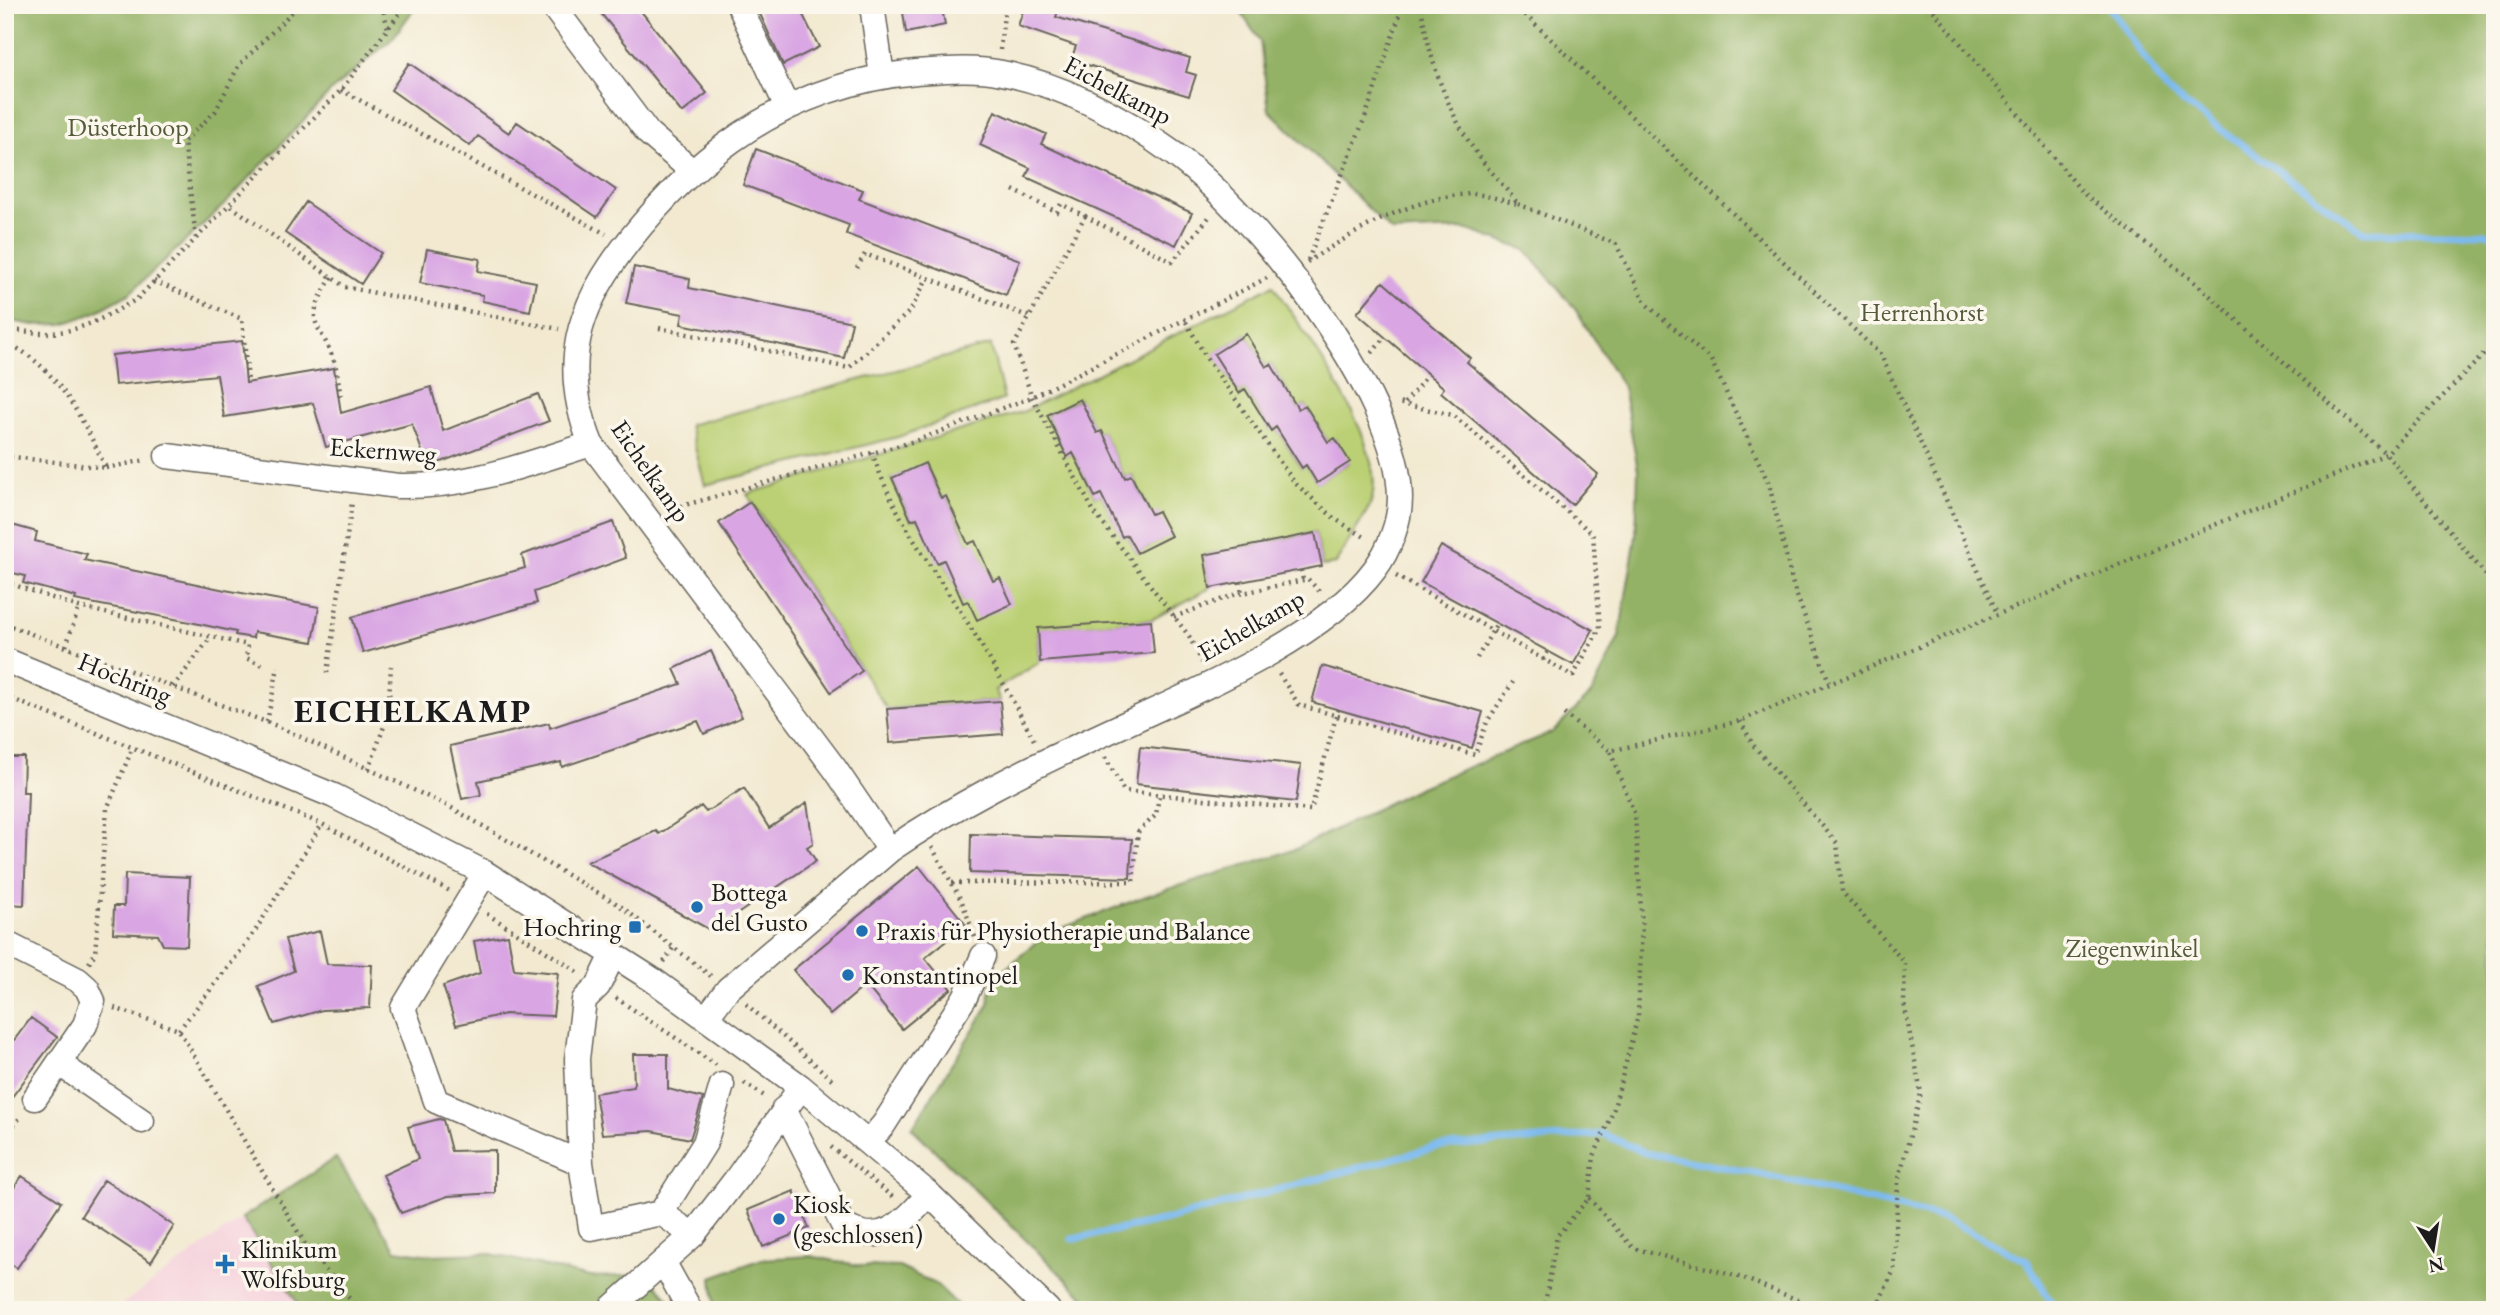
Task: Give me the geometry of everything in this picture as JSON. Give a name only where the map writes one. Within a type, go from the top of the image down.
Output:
[{"type":"street","points":[[552,5],[648,133],[692,171]]},
{"type":"street","points":[[739,5],[788,107]]},
{"type":"street","points":[[872,5],[882,76]]},
{"type":"street","name":"Eichelkamp","points":[[707,1017],[728,989],[890,850],[921,828],[1046,761],[1212,683],[1335,610],[1382,559],[1400,501],[1390,446],[1338,339],[1301,288],[1296,266],[1175,155],[1108,113],[1049,85],[998,71],[942,70],[882,76],[832,88],[788,107],[746,130],[692,171],[625,244],[600,284],[578,333],[573,373],[578,411],[591,444],[835,768],[890,850]]},
{"type":"street","name":"Eckernweg","points":[[167,456],[355,481],[432,487],[469,482],[591,444]]},
{"type":"street","name":"Hochring","points":[[5,660],[334,796],[485,873],[707,1017],[801,1087],[929,1194],[1048,1310]]},
{"type":"street","points":[[485,873],[403,1009],[436,1101],[581,1164]]},
{"type":"street","points":[[5,943],[78,980],[87,988],[93,1001],[91,1015],[35,1098]]},
{"type":"street","points":[[613,955],[598,986],[584,1000],[577,1059],[581,1164],[591,1228],[661,1213],[705,1143],[729,1078]]},
{"type":"street","points":[[869,1142],[965,996],[983,956]]},
{"type":"street","points":[[60,1064],[142,1121]]},
{"type":"street","points":[[609,1310],[693,1235],[801,1087]]},
{"type":"street","points":[[784,1109],[843,1225],[857,1234],[878,1234],[899,1227],[929,1194]]},
{"type":"street","points":[[661,1213],[693,1235]]},
{"type":"street","points":[[664,1263],[690,1310]]},
{"type":"path","points":[[196,238],[184,141],[215,112],[239,65],[299,5]]},
{"type":"path","points":[[382,5],[388,30]]},
{"type":"path","points":[[5,331],[47,334],[73,330],[96,322],[137,299],[341,90],[406,5]]},
{"type":"path","points":[[998,71],[1005,5]]},
{"type":"path","points":[[1301,288],[1296,266],[1367,112],[1404,5]]},
{"type":"path","points":[[1422,5],[1425,37],[1436,74],[1473,148],[1518,204]]},
{"type":"path","points":[[1515,5],[1881,355],[1997,613]]},
{"type":"path","points":[[1929,5],[2083,193],[2199,285],[2386,454],[2495,586]]},
{"type":"path","points":[[341,90],[625,244]]},
{"type":"path","points":[[1013,190],[1058,212],[1061,204],[1172,262],[1224,199]]},
{"type":"path","points":[[645,516],[915,441],[1032,397],[1296,266],[1364,226],[1430,202],[1472,194],[1518,204],[1616,244],[1646,304],[1711,360],[1769,484],[1793,585],[1829,682]]},
{"type":"path","points":[[231,205],[345,287],[578,333]]},
{"type":"path","points":[[1086,216],[1014,345],[1032,397],[1094,512],[1189,636],[1212,683]]},
{"type":"path","points":[[857,268],[865,254],[1030,317]]},
{"type":"path","points":[[332,277],[314,310],[314,324],[335,363],[341,398]]},
{"type":"path","points":[[659,328],[849,368],[911,310],[927,278]]},
{"type":"path","points":[[154,281],[242,319],[248,381]]},
{"type":"path","points":[[1186,322],[1207,359],[1295,483],[1416,586],[1443,604],[1573,676],[1600,628],[1593,534],[1457,418],[1393,402],[1374,410]]},
{"type":"path","points":[[5,342],[32,359],[57,383],[81,416],[106,468]]},
{"type":"path","points":[[1611,751],[1740,721],[2386,454],[2495,343]]},
{"type":"path","points":[[1404,404],[1426,377]]},
{"type":"path","points":[[1457,418],[1464,412]]},
{"type":"path","points":[[1500,455],[1506,448]]},
{"type":"path","points":[[872,452],[883,484],[905,528],[967,622],[1046,761]]},
{"type":"path","points":[[5,456],[106,468],[167,456]]},
{"type":"path","points":[[327,673],[355,481]]},
{"type":"path","points":[[1545,492],[1550,486]]},
{"type":"path","points":[[1301,570],[1303,580]]},
{"type":"path","points":[[1174,617],[1242,593],[1308,579],[1335,610]]},
{"type":"path","points":[[5,582],[79,607],[248,645],[246,658],[263,665]]},
{"type":"path","points":[[1240,582],[1242,593]]},
{"type":"path","points":[[1443,604],[1447,596]]},
{"type":"path","points":[[66,647],[79,607]]},
{"type":"path","points":[[1477,658],[1497,623]]},
{"type":"path","points":[[173,687],[211,637]]},
{"type":"path","points":[[1543,660],[1548,651]]},
{"type":"path","points":[[1265,653],[1299,705],[1337,712],[1475,755],[1487,722],[1513,682]]},
{"type":"path","points":[[369,769],[388,715],[391,666]]},
{"type":"path","points":[[267,722],[278,667]]},
{"type":"path","points":[[5,696],[322,824],[468,901],[598,986],[729,1078],[784,1109]]},
{"type":"path","points":[[1094,738],[1124,791],[1311,810],[1337,712]]},
{"type":"path","points":[[1544,1310],[1557,1236],[1589,1198],[1594,1156],[1613,1112],[1638,1016],[1642,925],[1635,815],[1611,751],[1564,714]]},
{"type":"path","points":[[1740,721],[1754,746],[1837,843],[1842,892],[1905,963],[1904,1003],[1921,1093],[1898,1182],[1894,1270],[1875,1310]]},
{"type":"path","points":[[78,980],[95,953],[107,808],[133,747]]},
{"type":"path","points":[[952,883],[1133,882],[1138,832],[1156,815],[1159,796]]},
{"type":"path","points":[[179,1030],[250,939],[322,824]]},
{"type":"path","points":[[921,828],[952,883],[983,956]]},
{"type":"path","points":[[93,1001],[179,1030],[308,1250],[359,1310]]},
{"type":"path","points":[[827,1144],[912,1213]]},
{"type":"path","points":[[1589,1198],[1633,1248],[1743,1278],[1823,1310]]},
{"type":"shaded area","name":"Klinikum Wolfsburg","points":[[242,1218],[302,1310],[114,1310]]},
{"type":"green space","name":"Düsterhoop","points":[[5,5],[417,5],[392,39],[332,90],[227,202],[129,294],[94,313],[63,324],[34,325],[5,320]]},
{"type":"green space","name":"Ziegenwinkel","points":[[1236,5],[2495,5],[2495,1310],[1097,1310],[912,1128],[989,1004],[991,982],[1044,935],[1146,896],[1296,849],[1418,788],[1553,732],[1592,693],[1619,637],[1636,536],[1638,470],[1623,387],[1575,309],[1526,250],[1465,229],[1392,232],[1269,110],[1260,41]]},
{"type":"green space","points":[[1273,285],[1323,360],[1357,423],[1369,453],[1374,481],[1370,504],[1336,564],[1322,566],[1315,533],[1204,555],[1210,588],[1151,620],[1038,629],[1040,662],[995,690],[1000,701],[887,709],[747,494],[1025,411]],"holes":[[[1246,334],[1266,367],[1271,364],[1298,409],[1305,405],[1328,442],[1335,439],[1349,463],[1317,482],[1306,465],[1301,467],[1276,427],[1270,430],[1245,389],[1239,393],[1215,354]],[[1079,399],[1097,433],[1102,431],[1125,478],[1132,475],[1151,514],[1170,536],[1137,553],[1127,535],[1122,536],[1101,494],[1095,497],[1073,453],[1067,456],[1047,415]],[[925,464],[941,498],[947,497],[968,544],[974,542],[993,581],[963,602],[944,560],[917,518],[911,520],[892,479]]]},
{"type":"green space","points":[[991,345],[1004,399],[898,437],[705,485],[689,425]]},
{"type":"green space","points":[[336,1158],[396,1250],[430,1255],[487,1253],[590,1277],[647,1275],[679,1310],[302,1310],[242,1218]]},
{"type":"green space","points":[[810,1256],[862,1266],[899,1267],[936,1284],[963,1310],[715,1310],[712,1277],[762,1259]]},
{"type":"building","points":[[594,5],[636,5],[707,93],[682,113]]},
{"type":"building","points":[[756,5],[798,5],[819,47],[783,65]]},
{"type":"building","points":[[902,5],[942,8],[945,25],[906,33]]},
{"type":"building","points":[[1025,5],[1060,5],[1056,17],[1190,58],[1186,72],[1196,75],[1189,96],[1071,60],[1076,46],[1018,26]]},
{"type":"building","points":[[409,63],[509,133],[517,122],[616,190],[597,217],[478,136],[470,146],[391,90]]},
{"type":"building","points":[[995,111],[1046,134],[1041,144],[1192,213],[1176,245],[1026,177],[1030,168],[980,145]]},
{"type":"building","points":[[756,149],[863,190],[859,199],[1020,260],[1006,295],[846,234],[849,225],[743,185]]},
{"type":"building","points":[[306,202],[381,253],[361,284],[285,233]]},
{"type":"building","points":[[427,249],[480,259],[478,271],[536,282],[530,311],[482,301],[483,295],[420,283]]},
{"type":"building","points":[[634,267],[690,279],[689,288],[852,322],[844,358],[681,324],[683,314],[626,303]]},
{"type":"building","points":[[1383,282],[1470,358],[1467,362],[1598,474],[1572,505],[1441,392],[1444,388],[1357,313]]},
{"type":"building","points":[[1246,334],[1266,367],[1271,364],[1298,409],[1305,405],[1328,442],[1335,438],[1350,462],[1317,483],[1306,465],[1302,468],[1276,427],[1271,431],[1245,389],[1239,393],[1214,354]]},
{"type":"building","points":[[242,341],[246,383],[334,368],[341,413],[431,387],[443,431],[538,394],[549,421],[428,467],[412,424],[326,447],[313,403],[224,417],[217,375],[115,385],[112,355]]},
{"type":"building","points":[[1080,399],[1097,433],[1102,431],[1125,478],[1131,475],[1151,514],[1158,511],[1171,536],[1137,553],[1127,535],[1122,537],[1101,494],[1095,497],[1073,453],[1067,457],[1047,415]]},
{"type":"building","points":[[925,463],[941,498],[946,496],[968,544],[975,541],[993,581],[1000,578],[1012,604],[977,620],[968,601],[963,603],[944,560],[937,563],[917,518],[911,520],[892,478]]},
{"type":"building","points":[[750,502],[862,671],[831,692],[719,523]]},
{"type":"building","points":[[613,522],[626,558],[534,592],[537,603],[363,653],[352,617],[525,568],[522,555]]},
{"type":"building","points":[[5,523],[37,532],[35,541],[87,554],[84,560],[319,607],[313,642],[254,632],[253,638],[235,635],[236,632],[75,600],[76,597],[23,583],[25,576],[5,571]]},
{"type":"building","points":[[1315,533],[1322,566],[1210,588],[1204,555]]},
{"type":"building","points":[[1441,546],[1593,630],[1573,665],[1421,582]]},
{"type":"building","points":[[1151,620],[1154,653],[1040,662],[1038,628]]},
{"type":"building","points":[[711,651],[742,717],[704,734],[698,721],[562,767],[561,762],[478,781],[481,795],[462,799],[450,746],[549,723],[550,728],[681,684],[674,669]]},
{"type":"building","points":[[1322,666],[1483,712],[1472,748],[1312,702]]},
{"type":"building","points":[[1000,701],[1003,734],[890,743],[887,709]]},
{"type":"building","points":[[1140,747],[1301,765],[1296,802],[1136,784]]},
{"type":"building","points":[[5,757],[24,757],[23,792],[28,792],[24,905],[5,904]]},
{"type":"building","points":[[744,788],[769,828],[807,803],[813,843],[807,847],[816,861],[712,931],[587,862],[656,831],[659,834],[701,806],[706,812]]},
{"type":"building","points":[[971,834],[1132,839],[1130,878],[970,873]]},
{"type":"building","points":[[919,866],[966,925],[925,958],[951,989],[902,1029],[866,985],[830,1015],[793,970]]},
{"type":"building","points":[[125,874],[190,877],[187,946],[163,945],[158,935],[113,933],[114,906],[124,906]]},
{"type":"building","points":[[320,931],[327,964],[372,965],[370,1008],[322,1010],[274,1024],[258,986],[294,971],[285,939]]},
{"type":"building","points":[[508,935],[514,969],[558,973],[553,1016],[505,1014],[456,1025],[443,986],[480,973],[474,941]]},
{"type":"building","points":[[31,1018],[57,1037],[5,1106],[5,1052]]},
{"type":"building","points":[[633,1054],[668,1054],[668,1089],[703,1098],[690,1139],[652,1131],[602,1134],[595,1093],[634,1087]]},
{"type":"building","points":[[443,1120],[451,1151],[495,1150],[495,1193],[448,1196],[401,1213],[383,1175],[418,1159],[408,1127]]},
{"type":"building","points":[[22,1176],[61,1202],[17,1268],[5,1260],[5,1201]]},
{"type":"building","points":[[104,1180],[174,1226],[151,1262],[81,1216]]},
{"type":"building","name":"Kiosk (geschlossen)","points":[[794,1191],[809,1228],[763,1247],[748,1210]]},
{"type":"waterway","points":[[2108,5],[2167,91],[2364,232],[2495,234]]},
{"type":"waterway","points":[[1072,1239],[1162,1221],[1436,1147],[1603,1134],[1645,1153],[1760,1174],[1944,1218],[2027,1261],[2056,1310]]},
{"type":"place","name":"Bottega del Gusto","points":[[697,907]]},
{"type":"place","name":"Hochring","points":[[635,927]]},
{"type":"place","name":"Praxis für Physiotherapie und Balance","points":[[862,931]]},
{"type":"place","name":"Konstantinopel","points":[[848,975]]},
{"type":"place","name":"Kiosk (geschlossen)","points":[[779,1219]]},
{"type":"place","name":"Klinikum Wolfsburg","points":[[225,1264]]},
{"type":"district","name":"EICHELKAMP","points":[[413,710]]},
{"type":"park label","name":"Herrenhorst","points":[[1922,312]]}]
